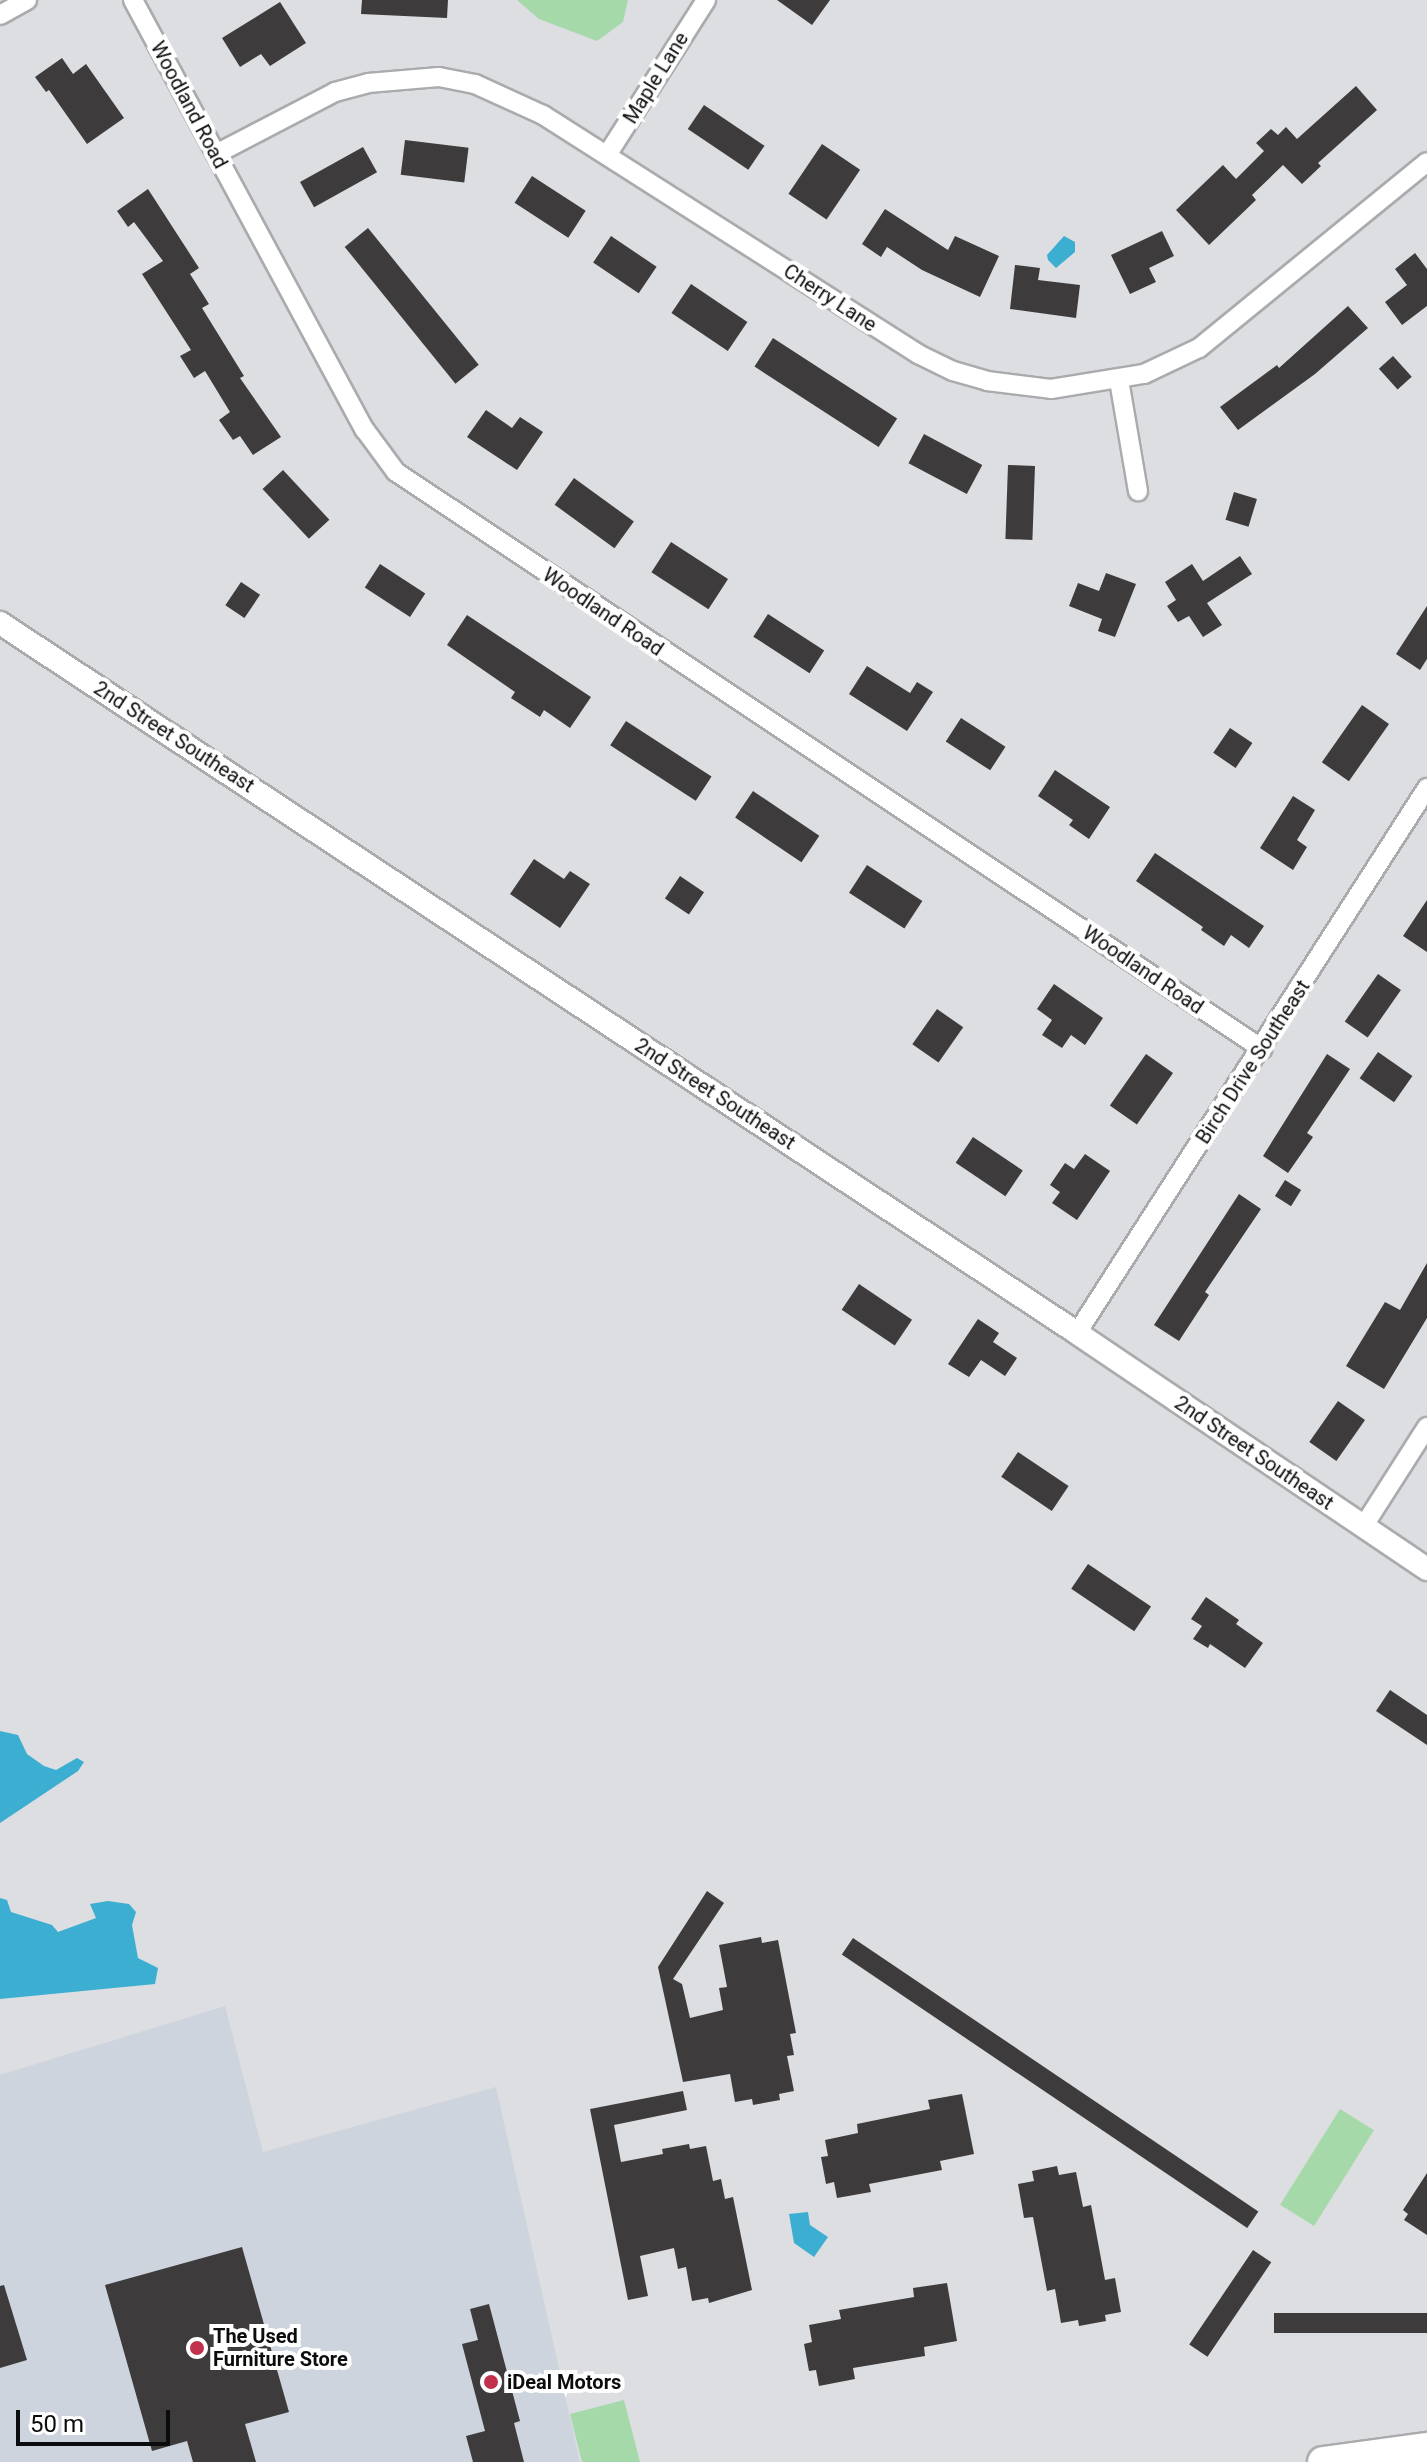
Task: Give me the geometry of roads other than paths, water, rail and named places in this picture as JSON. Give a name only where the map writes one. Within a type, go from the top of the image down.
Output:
[{"type":"highway","points":[[1323,2462],[1427,2448]]},
{"type":"street","points":[[0,15],[27,0]]},
{"type":"street","name":"Woodland Road","points":[[133,0],[365,430],[396,472],[1262,1049]]},
{"type":"street","name":"Maple Lane","points":[[607,155],[706,0]]},
{"type":"street","name":"Cherry Lane","points":[[216,154],[335,92],[368,83],[439,77],[475,84],[509,97],[607,155],[884,332],[953,371],[987,381],[1051,389],[1144,374],[1199,348],[1427,162]]},
{"type":"street","points":[[1119,380],[1138,491]]},
{"type":"street","name":"2nd Street Southeast","points":[[0,623],[1077,1333],[1427,1569]]},
{"type":"street","name":"Birch Drive Southeast","points":[[1077,1333],[1427,788]]},
{"type":"street","points":[[1363,1527],[1427,1427]]},
{"type":"water","points":[[1064,236],[1075,242],[1075,252],[1056,268],[1047,255]]},
{"type":"water","points":[[0,1731],[18,1735],[27,1754],[44,1766],[56,1770],[77,1758],[84,1762],[78,1771],[0,1823]]},
{"type":"water","points":[[0,1898],[7,1900],[11,1912],[52,1925],[58,1932],[96,1918],[90,1904],[108,1901],[129,1904],[136,1912],[132,1925],[138,1958],[158,1968],[155,1984],[0,1999]]},
{"type":"water","points":[[808,2212],[810,2225],[828,2237],[814,2257],[794,2243],[789,2214]]},
{"type":"place","name":"The Used Furniture Store","points":[[197,2348]]},
{"type":"place","name":"iDeal Motors","points":[[491,2382]]}]
